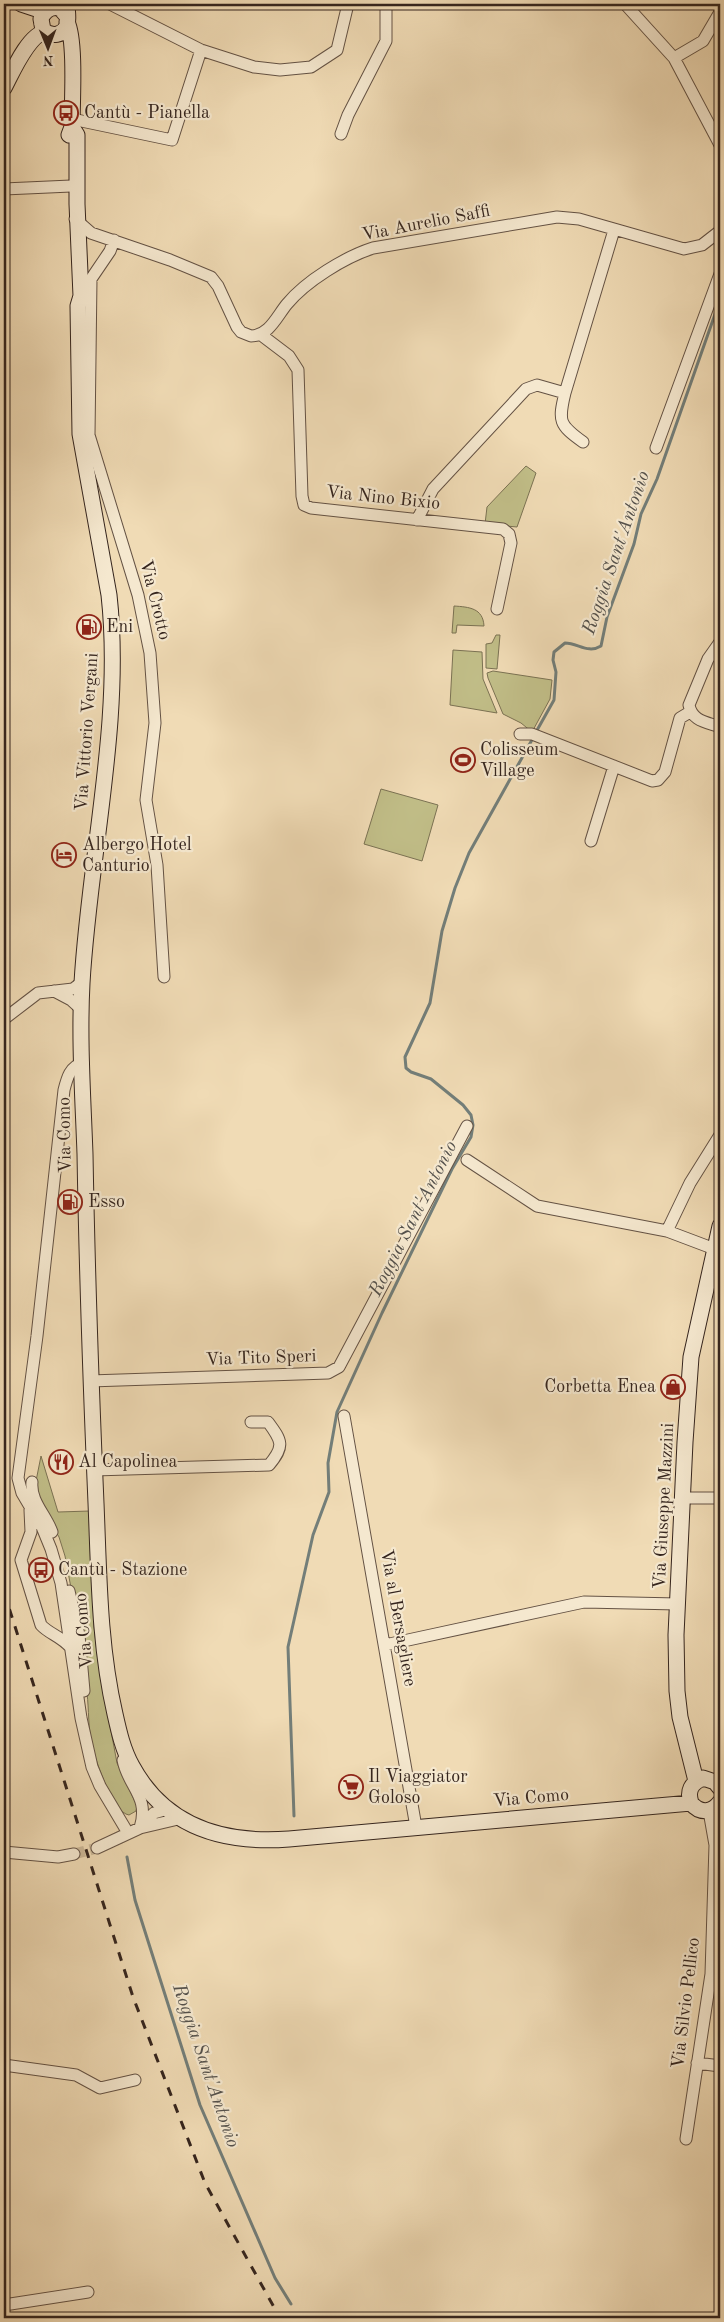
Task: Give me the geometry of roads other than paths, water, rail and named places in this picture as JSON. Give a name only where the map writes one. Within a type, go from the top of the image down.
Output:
[{"type":"street","points":[[22,4],[59,11]]},
{"type":"street","points":[[110,4],[201,50],[254,67],[280,70],[310,67],[337,50],[348,4]]},
{"type":"street","points":[[341,134],[348,115],[386,41],[386,4]]},
{"type":"street","points":[[625,4],[674,58],[720,145]]},
{"type":"street","points":[[49,34],[41,19],[59,11]]},
{"type":"street","points":[[4,88],[32,39],[40,34],[65,30],[59,11]]},
{"type":"street","name":"Via Vittorio Vergani","points":[[59,11],[71,32],[71,186],[76,213],[81,296],[78,306],[80,434],[112,620],[110,710],[82,982]]},
{"type":"street","points":[[674,58],[703,41],[720,12]]},
{"type":"street","name":"Via Vittorio Vergani","points":[[49,34],[62,42],[72,64]]},
{"type":"street","points":[[72,123],[172,140],[201,50]]},
{"type":"street","name":"Via Vittorio Vergani","points":[[72,123],[77,135],[74,296],[78,306]]},
{"type":"street","points":[[4,189],[71,186]]},
{"type":"street","points":[[76,213],[90,233],[211,276],[218,286],[237,327],[246,335],[260,334]]},
{"type":"street","points":[[76,213],[109,239]]},
{"type":"street","name":"Via Aurelio Saffi","points":[[260,334],[272,325],[297,293],[311,282],[358,254],[373,248],[557,217],[572,218],[684,249],[702,245],[720,231]]},
{"type":"street","points":[[708,239],[720,221]]},
{"type":"street","points":[[583,442],[562,425],[560,418],[565,393],[614,230]]},
{"type":"street","points":[[79,247],[89,240],[109,239]]},
{"type":"street","name":"Via Crotto","points":[[109,239],[110,251],[91,279],[89,435],[138,594],[150,653],[155,723],[146,800],[157,866],[164,978]]},
{"type":"street","points":[[656,448],[720,274]]},
{"type":"street","name":"Via Nino Bixio","points":[[260,334],[289,356],[298,370],[302,496],[304,505],[311,508],[503,529],[509,534],[510,550],[497,609]]},
{"type":"street","points":[[417,520],[432,489],[526,390],[537,386],[565,393]]},
{"type":"street","points":[[720,642],[708,659],[689,705],[690,712],[696,719],[720,727]]},
{"type":"street","points":[[520,734],[536,736],[652,781],[658,780],[665,772],[680,718],[690,712]]},
{"type":"street","points":[[591,841],[614,766]]},
{"type":"street","points":[[4,1019],[32,996],[43,991],[73,989],[82,982]]},
{"type":"street","name":"Via Como","points":[[82,982],[90,1381],[102,1635],[108,1684],[124,1748],[140,1780],[172,1813],[194,1826],[225,1837],[256,1840],[289,1839],[691,1803]]},
{"type":"street","points":[[52,991],[71,1000],[82,1010]]},
{"type":"street","points":[[83,1062],[74,1067],[70,1072],[64,1090],[37,1336],[18,1464],[19,1484],[51,1549],[60,1583],[81,1718],[92,1767],[100,1786],[134,1831]]},
{"type":"street","name":"Via Tito Speri","points":[[90,1381],[328,1373],[339,1367],[467,1126]]},
{"type":"street","points":[[666,1231],[690,1183],[719,1142]]},
{"type":"street","points":[[468,1160],[537,1206],[666,1231],[717,1251]]},
{"type":"street","name":"Via Giuseppe Mazzini","points":[[691,1803],[688,1793],[709,1784],[683,1732],[677,1692],[684,1442],[691,1357],[717,1251],[720,1226]]},
{"type":"street","name":"Via al Bersagliere","points":[[344,1416],[416,1827]]},
{"type":"street","points":[[94,1470],[269,1465],[280,1452],[280,1438],[268,1422],[251,1422]]},
{"type":"street","points":[[32,1482],[34,1498],[45,1514],[58,1548],[78,1626],[86,1716],[94,1760],[99,1776],[110,1798],[134,1831]]},
{"type":"street","points":[[683,1498],[720,1498]]},
{"type":"street","points":[[29,1504],[31,1527],[22,1552],[22,1566],[41,1625],[44,1629],[58,1635],[71,1648]]},
{"type":"street","points":[[384,1645],[584,1602],[678,1604]]},
{"type":"street","points":[[124,1748],[124,1767],[141,1797],[143,1816],[134,1831]]},
{"type":"street","name":"Via Como","points":[[609,1810],[667,1798],[709,1784]]},
{"type":"street","points":[[691,1803],[701,1811],[714,1806]]},
{"type":"street","name":"Via Silvio Pellico","points":[[686,2139],[711,1974],[715,1845],[714,1806]]},
{"type":"street","points":[[97,1848],[134,1831],[154,1813],[172,1813]]},
{"type":"street","points":[[4,1852],[58,1857],[74,1854]]},
{"type":"street","points":[[697,2063],[720,2066]]},
{"type":"street","points":[[4,2065],[76,2075],[100,2088],[135,2080]]},
{"type":"street","points":[[4,2305],[88,2292]]},
{"type":"waterway","name":"Roggia Sant'Antonio","points":[[536,732],[554,700],[556,672],[553,660],[554,652],[565,643],[587,649],[601,646],[607,617],[634,544],[641,514],[657,479],[720,300]]},
{"type":"waterway","name":"Roggia Sant'Antonio","points":[[294,1816],[288,1647],[313,1535],[329,1492],[328,1463],[337,1412],[382,1313],[452,1169],[471,1137],[473,1125],[471,1115],[463,1105],[431,1079],[411,1072],[406,1068],[405,1057],[430,1003],[442,931],[455,888],[469,853],[533,738]]},
{"type":"waterway","name":"Roggia Sant'Antonio","points":[[127,1857],[135,1900],[200,2105],[275,2278],[291,2304]]},
{"type":"tunnel","points":[[74,1854],[97,1848]]},
{"type":"railway","points":[[4,1592],[133,1997],[205,2183],[280,2318]]},
{"type":"place","name":"Cantù - Pianella","points":[[66,113]]},
{"type":"place","name":"Eni","points":[[89,627]]},
{"type":"place","name":"Colisseum Village","points":[[463,760]]},
{"type":"place","name":"Albergo Hotel Canturio","points":[[64,855]]},
{"type":"place","name":"Esso","points":[[70,1202]]},
{"type":"place","name":"Corbetta Enea","points":[[673,1387]]},
{"type":"place","name":"Al Capolinea","points":[[61,1462]]},
{"type":"place","name":"Cantù - Stazione","points":[[41,1570]]},
{"type":"place","name":"Il Viaggiator Goloso","points":[[351,1787]]}]
